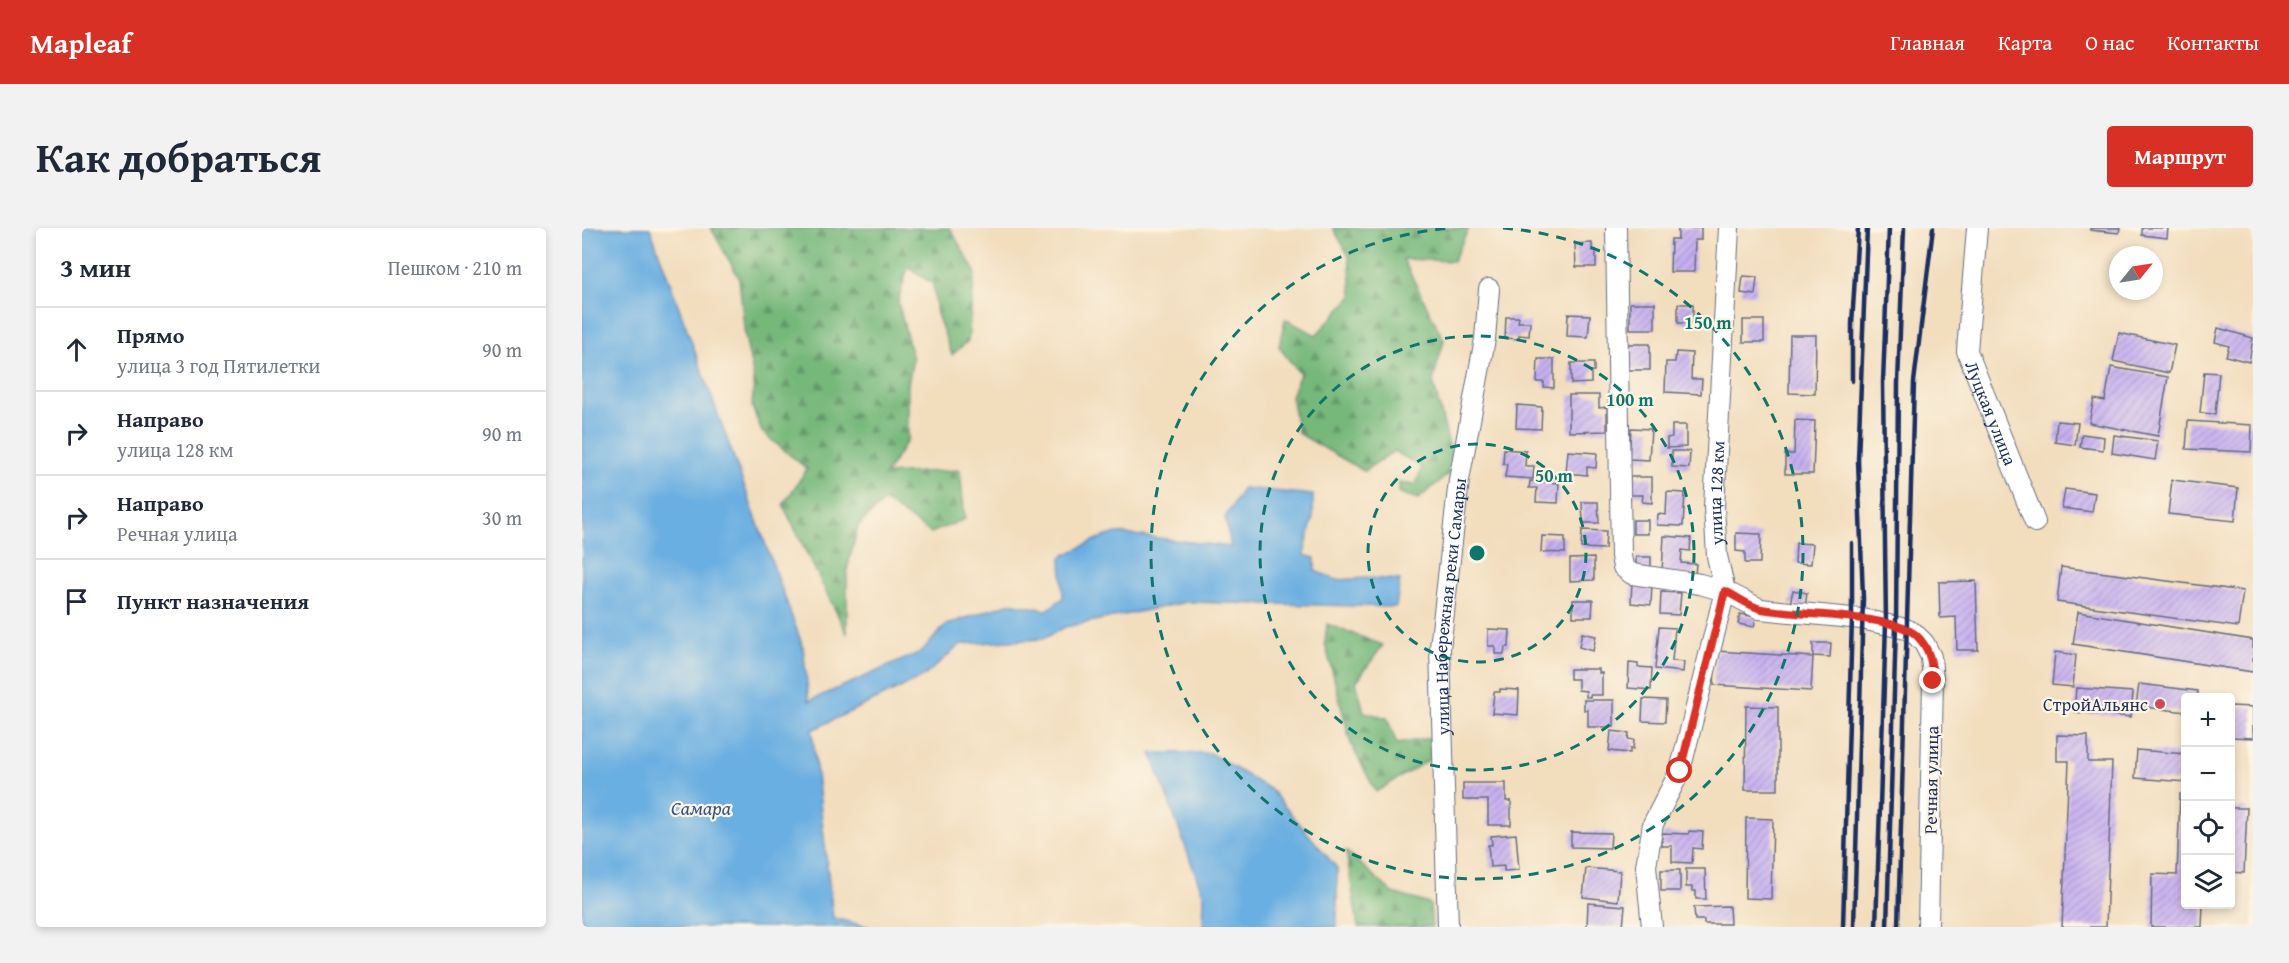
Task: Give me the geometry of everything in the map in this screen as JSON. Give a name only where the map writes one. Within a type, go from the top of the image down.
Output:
[{"type":"street","points":[[1616,228],[1620,544],[1623,567],[1632,574],[1700,584],[1725,591],[1680,771],[1653,824],[1646,866],[1652,927]]},
{"type":"street","name":"улица 128 км","points":[[1725,591],[1717,556],[1714,507],[1729,228]]},
{"type":"street","name":"Луцкая улица","points":[[1977,228],[1967,351],[2036,522]]},
{"type":"street","name":"улица Набережная реки Самары","points":[[1448,927],[1440,648],[1459,480],[1485,339],[1490,289]]},
{"type":"street","name":"Речная улица","points":[[1725,591],[1760,609],[1862,619],[1906,629],[1916,634],[1931,657],[1933,681],[1928,927]]},
{"type":"green space","points":[[711,228],[950,228],[975,272],[968,341],[952,355],[937,314],[933,284],[908,267],[898,302],[913,359],[908,384],[908,439],[886,474],[960,470],[965,519],[931,533],[884,501],[858,526],[847,570],[847,634],[783,505],[807,469],[762,432],[752,407],[754,380],[745,336],[739,278]]},
{"type":"green space","points":[[1333,228],[1469,228],[1453,261],[1403,259],[1444,340],[1433,381],[1455,469],[1418,499],[1399,493],[1399,483],[1416,485],[1422,467],[1394,451],[1364,471],[1298,433],[1291,396],[1300,374],[1279,347],[1285,319],[1316,335],[1352,296],[1349,256]]},
{"type":"green space","points":[[1327,624],[1383,645],[1356,682],[1364,712],[1387,718],[1397,744],[1430,738],[1430,759],[1376,792],[1351,744],[1325,643]]},
{"type":"green space","points":[[1346,851],[1393,893],[1430,904],[1432,927],[1358,927]]},
{"type":"water","name":"Самара","points":[[582,228],[650,228],[803,647],[809,701],[921,652],[946,625],[1010,603],[1047,610],[1063,598],[1061,557],[1100,538],[1117,533],[1231,547],[1225,518],[1243,488],[1313,495],[1313,517],[1304,555],[1315,558],[1315,571],[1337,580],[1367,578],[1400,580],[1396,607],[1187,602],[1065,627],[1043,639],[961,644],[923,677],[812,730],[833,918],[870,927],[582,927]]},
{"type":"water","points":[[1151,753],[1210,753],[1271,790],[1337,868],[1337,927],[1203,927],[1204,897]]},
{"type":"building","points":[[1678,228],[1701,228],[1701,240],[1695,240],[1694,272],[1670,272],[1671,239],[1678,239]]},
{"type":"building","points":[[2090,228],[2120,228],[2119,233],[2090,230]]},
{"type":"building","points":[[2142,228],[2168,228],[2167,238],[2142,235]]},
{"type":"building","points":[[1592,243],[1592,251],[1596,250],[1596,267],[1576,267],[1575,244]]},
{"type":"building","points":[[1743,276],[1757,277],[1755,295],[1741,293]]},
{"type":"building","points":[[1630,303],[1655,303],[1655,329],[1630,329]]},
{"type":"building","points":[[1678,304],[1693,304],[1693,323],[1678,323]]},
{"type":"building","points":[[1568,314],[1590,315],[1588,337],[1567,336]]},
{"type":"building","points":[[1506,317],[1519,317],[1518,322],[1530,322],[1529,336],[1519,335],[1519,339],[1505,338]]},
{"type":"building","points":[[1743,320],[1764,320],[1764,342],[1743,342]]},
{"type":"building","points":[[2218,328],[2253,338],[2249,362],[2226,356],[2229,346],[2215,342]]},
{"type":"building","points":[[2119,333],[2175,345],[2169,373],[2113,361]]},
{"type":"building","points":[[1790,335],[1816,335],[1815,394],[1789,393]]},
{"type":"building","points":[[1627,344],[1650,344],[1650,370],[1627,370]]},
{"type":"building","points":[[1676,352],[1692,353],[1691,379],[1702,379],[1701,394],[1665,392],[1666,362],[1675,362]]},
{"type":"building","points":[[1538,359],[1554,359],[1554,388],[1544,387],[1544,382],[1537,382]]},
{"type":"building","points":[[1571,363],[1594,363],[1591,383],[1571,384]]},
{"type":"building","points":[[2111,367],[2168,377],[2158,436],[2089,423],[2094,399],[2105,401]]},
{"type":"building","points":[[2204,372],[2219,373],[2215,414],[2200,413]]},
{"type":"building","points":[[1569,395],[1599,395],[1599,408],[1607,407],[1607,431],[1569,432]]},
{"type":"building","points":[[1517,405],[1542,407],[1541,429],[1516,428]]},
{"type":"building","points":[[1795,420],[1815,421],[1813,474],[1785,474],[1785,454],[1794,454]]},
{"type":"building","points":[[2057,421],[2078,423],[2075,445],[2055,442]]},
{"type":"building","points":[[2188,421],[2252,425],[2251,452],[2186,449]]},
{"type":"building","points":[[1672,425],[1686,425],[1686,447],[1667,448],[1667,438],[1672,437]]},
{"type":"building","points":[[1631,428],[1651,429],[1649,460],[1629,459]]},
{"type":"building","points":[[2082,434],[2104,437],[2103,450],[2080,447]]},
{"type":"building","points":[[2114,435],[2158,441],[2155,460],[2112,453]]},
{"type":"building","points":[[1504,449],[1526,451],[1525,466],[1534,466],[1533,479],[1505,477],[1507,464],[1503,464]]},
{"type":"building","points":[[1568,451],[1597,453],[1596,468],[1587,467],[1587,475],[1566,473]]},
{"type":"building","points":[[1672,451],[1690,451],[1689,468],[1672,467]]},
{"type":"building","points":[[1630,477],[1652,477],[1652,503],[1642,502],[1643,495],[1629,495]]},
{"type":"building","points":[[2172,480],[2238,488],[2235,521],[2168,514]]},
{"type":"building","points":[[1530,481],[1559,483],[1558,503],[1536,502],[1537,488],[1529,488]]},
{"type":"building","points":[[2065,489],[2095,493],[2092,512],[2062,508]]},
{"type":"building","points":[[1667,492],[1685,493],[1683,526],[1657,525],[1658,514],[1666,515]]},
{"type":"building","points":[[1582,502],[1598,502],[1599,523],[1583,523]]},
{"type":"building","points":[[1633,520],[1648,520],[1648,534],[1633,534]]},
{"type":"building","points":[[1582,530],[1606,531],[1605,549],[1581,548]]},
{"type":"building","points":[[1736,533],[1761,534],[1760,563],[1745,563],[1745,552],[1736,551]]},
{"type":"building","points":[[1542,536],[1565,537],[1565,553],[1541,552]]},
{"type":"building","points":[[1664,536],[1691,538],[1690,551],[1682,550],[1681,563],[1696,564],[1695,575],[1662,572]]},
{"type":"building","points":[[1796,543],[1813,544],[1811,564],[1795,563]]},
{"type":"building","points":[[1636,557],[1651,557],[1651,571],[1636,570]]},
{"type":"building","points":[[1594,558],[1594,580],[1570,581],[1570,559]]},
{"type":"building","points":[[2061,567],[2243,591],[2238,627],[2057,602]]},
{"type":"building","points":[[1632,580],[1652,582],[1651,605],[1631,603]]},
{"type":"building","points":[[1976,581],[1978,650],[1957,650],[1956,617],[1940,618],[1939,582]]},
{"type":"building","points":[[1793,590],[1807,593],[1805,607],[1790,604]]},
{"type":"building","points":[[1661,592],[1681,593],[1679,615],[1660,614]]},
{"type":"building","points":[[1573,600],[1593,600],[1592,617],[1573,617]]},
{"type":"building","points":[[2078,612],[2253,640],[2253,672],[2073,644]]},
{"type":"building","points":[[1740,614],[1756,617],[1754,627],[1738,624]]},
{"type":"building","points":[[1659,627],[1675,628],[1672,661],[1684,662],[1683,672],[1655,669]]},
{"type":"building","points":[[1488,629],[1510,630],[1509,647],[1505,647],[1504,654],[1495,654],[1495,646],[1488,646]]},
{"type":"building","points":[[1582,633],[1596,636],[1593,651],[1579,647]]},
{"type":"building","points":[[1813,643],[1831,643],[1830,657],[1813,656]]},
{"type":"building","points":[[1716,651],[1813,657],[1811,691],[1714,685]]},
{"type":"building","points":[[2055,652],[2076,655],[2073,687],[2052,685]]},
{"type":"building","points":[[1629,663],[1638,664],[1638,667],[1652,668],[1651,690],[1628,688]]},
{"type":"building","points":[[1570,669],[1599,669],[1599,673],[1602,673],[1602,695],[1586,697],[1586,691],[1578,690],[1578,679],[1570,679]]},
{"type":"building","points":[[2139,684],[2198,691],[2198,693],[2181,693],[2181,711],[2136,706]]},
{"type":"building","points":[[2076,688],[2133,692],[2131,717],[2074,712]]},
{"type":"building","points":[[1500,689],[1519,690],[1518,715],[1492,713],[1494,692],[1500,692]]},
{"type":"building","points":[[1643,699],[1666,700],[1665,722],[1642,721]]},
{"type":"building","points":[[1584,700],[1614,700],[1614,727],[1588,727],[1588,710],[1584,710]]},
{"type":"building","points":[[1746,706],[1778,707],[1778,790],[1745,790]]},
{"type":"building","points":[[2235,706],[2253,707],[2253,738],[2235,737]]},
{"type":"building","points":[[1611,731],[1629,733],[1628,739],[1634,740],[1630,753],[1609,751]]},
{"type":"building","points":[[2057,735],[2088,736],[2088,762],[2112,762],[2106,927],[2062,927],[2069,761],[2057,761]]},
{"type":"building","points":[[2137,750],[2181,754],[2181,782],[2135,778]]},
{"type":"building","points":[[1463,783],[1506,783],[1506,801],[1511,801],[1511,825],[1488,825],[1488,800],[1463,800]]},
{"type":"building","points":[[2181,794],[2181,909],[2203,909],[2202,927],[2151,927],[2152,874],[2177,875]]},
{"type":"building","points":[[2235,808],[2247,808],[2244,873],[2235,872]]},
{"type":"building","points":[[1746,818],[1773,819],[1771,899],[1745,898]]},
{"type":"building","points":[[1689,831],[1703,832],[1702,849],[1693,848],[1692,863],[1672,862],[1672,846],[1662,846],[1662,833],[1689,834]]},
{"type":"building","points":[[1571,832],[1611,833],[1610,848],[1571,847]]},
{"type":"building","points":[[1516,834],[1519,870],[1504,871],[1504,866],[1490,867],[1488,845],[1492,845],[1491,836]]},
{"type":"building","points":[[1586,868],[1620,871],[1618,901],[1583,897]]},
{"type":"building","points":[[1686,869],[1705,869],[1706,899],[1696,899],[1696,891],[1692,891],[1692,887],[1686,887]]},
{"type":"building","points":[[1661,870],[1680,870],[1680,891],[1661,891]]},
{"type":"building","points":[[1588,903],[1625,906],[1623,927],[1587,927]]},
{"type":"building","points":[[1729,906],[1730,924],[1704,924],[1704,920],[1695,920],[1694,907]]},
{"type":"railway","points":[[1852,381],[1852,324],[1858,228]]},
{"type":"railway","points":[[1854,927],[1863,598],[1858,460],[1867,228]]},
{"type":"railway","points":[[1876,927],[1886,623],[1883,382],[1889,228]]},
{"type":"railway","points":[[1887,927],[1896,625],[1898,383],[1904,228]]},
{"type":"railway","points":[[1898,927],[1914,382],[1933,228]]},
{"type":"railway","points":[[1843,927],[1852,543]]},
{"type":"place","name":"СтройАльянс","points":[[2160,704]]},
{"type":"route","points":[[1680,771],[1725,591],[1760,609],[1862,619],[1906,629],[1916,634],[1931,657],[1933,681]]}]
